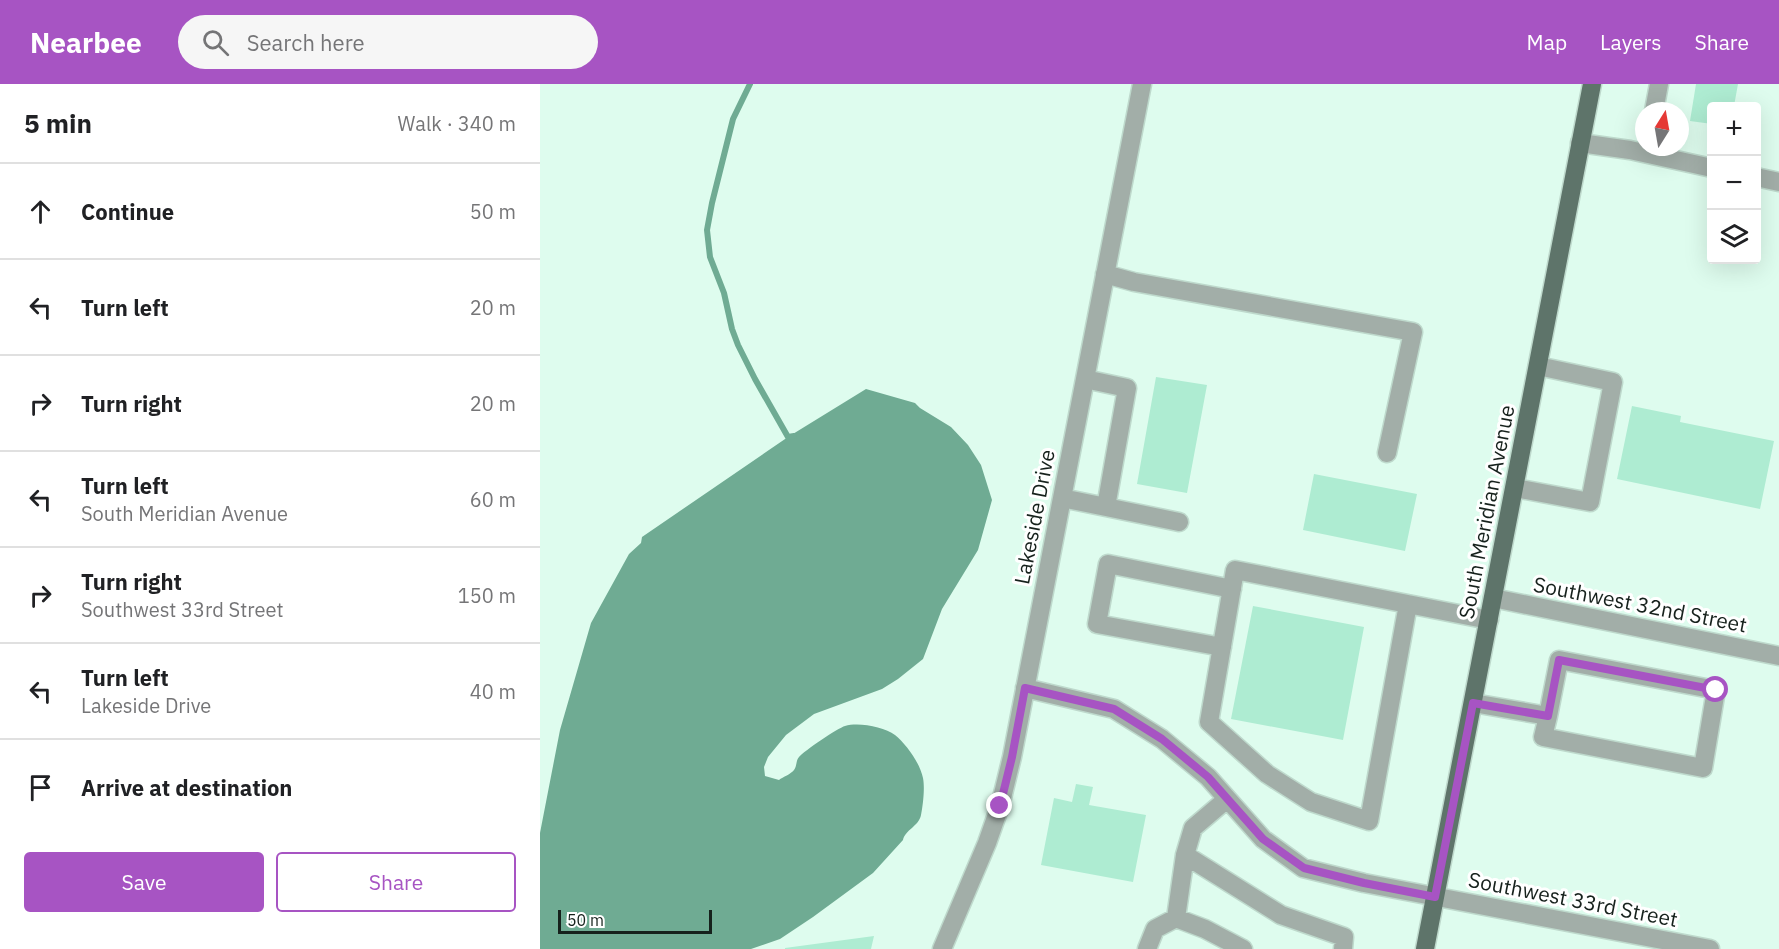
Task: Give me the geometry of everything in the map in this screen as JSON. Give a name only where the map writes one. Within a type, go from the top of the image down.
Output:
[{"type":"main road","name":"South Meridian Avenue","points":[[1425,949],[1592,84]]},
{"type":"street","name":"Lakeside Drive","points":[[942,949],[987,843],[1000,806],[1012,757],[1142,84]]},
{"type":"street","points":[[1656,102],[1659,84]]},
{"type":"street","points":[[1580,143],[1635,149]]},
{"type":"street","points":[[1668,156],[1707,167]]},
{"type":"street","points":[[1761,178],[1779,182]]},
{"type":"street","points":[[1105,274],[1134,282],[1413,332],[1387,453]]},
{"type":"street","points":[[1515,488],[1590,502],[1611,393],[1613,382],[1538,366]]},
{"type":"street","points":[[1085,380],[1127,388],[1106,507]]},
{"type":"street","points":[[1062,498],[1179,522]]},
{"type":"street","points":[[1222,647],[1097,624],[1108,564],[1232,589]]},
{"type":"street","points":[[1408,604],[1369,821],[1311,802],[1267,774],[1209,722],[1235,570],[1408,604],[1489,620]]},
{"type":"street","name":"Southwest 32nd Street","points":[[1493,598],[1779,656]]},
{"type":"street","points":[[1559,660],[1716,690],[1702,768],[1543,737],[1548,716],[1559,660]]},
{"type":"street","name":"Southwest 33rd Street","points":[[1025,688],[1114,709],[1162,739],[1208,777],[1263,839],[1304,868],[1364,883],[1710,949]]},
{"type":"street","points":[[1473,703],[1548,716]]},
{"type":"street","points":[[1176,918],[1185,855],[1193,828],[1227,799]]},
{"type":"street","points":[[1185,855],[1281,915],[1344,937],[1342,949]]},
{"type":"street","points":[[1147,949],[1155,929],[1176,918],[1206,928],[1243,949]]},
{"type":"shaded area","points":[[866,389],[915,403],[951,427],[968,445],[981,465],[992,500],[978,550],[942,609],[923,659],[882,689],[814,714],[786,735],[768,757],[764,767],[765,776],[779,780],[789,774],[796,767],[798,758],[802,754],[845,726],[864,725],[878,728],[895,735],[912,754],[919,766],[924,787],[920,819],[873,873],[780,939],[751,949],[540,949],[540,833],[560,730],[591,623],[629,554],[641,543],[642,537],[788,437]]},
{"type":"building","points":[[1696,84],[1738,84],[1735,102],[1707,102],[1707,123],[1690,121]]},
{"type":"building","points":[[1156,377],[1207,385],[1187,493],[1137,484]]},
{"type":"building","points":[[1632,406],[1681,416],[1680,422],[1774,441],[1760,509],[1617,479]]},
{"type":"building","points":[[1314,474],[1417,494],[1405,551],[1303,530]]},
{"type":"building","points":[[1253,606],[1364,627],[1343,740],[1231,719]]},
{"type":"building","points":[[1076,784],[1093,787],[1089,805],[1146,815],[1133,882],[1041,865],[1054,798],[1072,802]]},
{"type":"building","points":[[874,936],[871,949],[785,949],[785,948]]},
{"type":"waterway","points":[[750,84],[733,119],[712,203],[707,230],[710,257],[724,293],[738,345],[788,437],[794,436]]},
{"type":"route","points":[[1000,806],[1025,688],[1114,709],[1162,739],[1208,777],[1263,839],[1304,868],[1435,897],[1473,703],[1548,716],[1559,660],[1716,690]]}]
